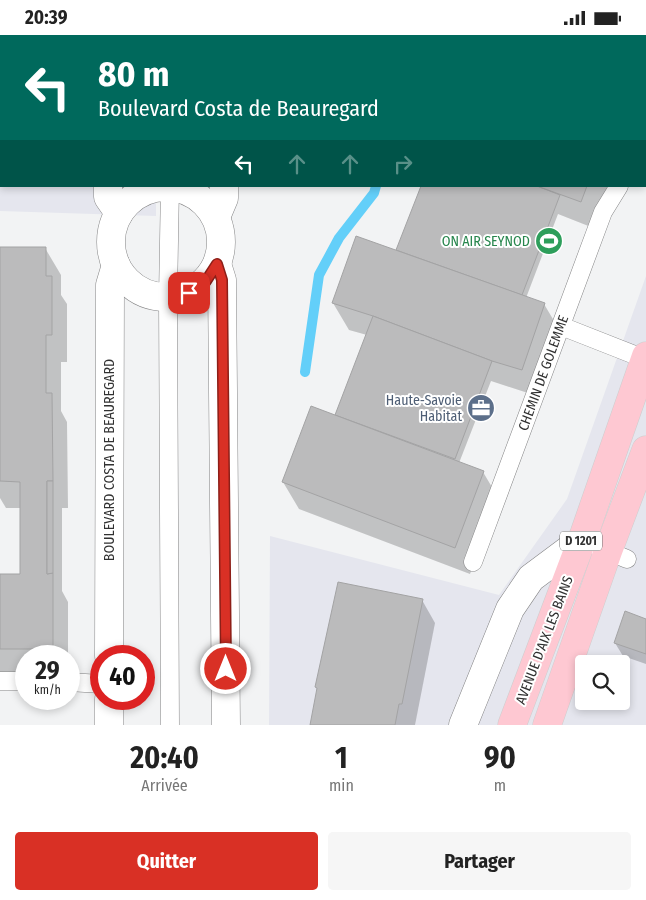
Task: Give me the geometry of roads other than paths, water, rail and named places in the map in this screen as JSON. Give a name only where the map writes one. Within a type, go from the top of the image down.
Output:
[{"type":"main road","name":"AVENUE D'AIX LES BAINS","points":[[516,716],[582,540],[645,357]]},
{"type":"main road","name":"AVENUE D'AIX LES BAINS","points":[[549,721],[617,555],[646,450]]},
{"type":"street","points":[[108,187],[108,197],[119,213]]},
{"type":"street","name":"BOULEVARD COSTA DE BEAUREGARD","points":[[165,187],[140,192],[119,213],[111,239],[116,265],[129,283],[147,294],[168,297],[189,293],[206,281],[217,264],[222,240],[216,217],[205,201],[188,191],[174,187]]},
{"type":"street","points":[[216,217],[224,198],[224,187]]},
{"type":"street","name":"BOULEVARD COSTA DE BEAUREGARD","points":[[217,264],[222,280],[226,725]]},
{"type":"street","name":"BOULEVARD COSTA DE BEAUREGARD","points":[[109,645],[110,285],[116,265]]},
{"type":"street","points":[[463,725],[510,609],[532,578],[582,540]]},
{"type":"street","points":[[109,710],[110,725]]},
{"type":"lane","points":[[170,187],[168,297],[170,725]]},
{"type":"lane","name":"CHEMIN DE GOLEMME","points":[[473,562],[603,212],[618,187]]},
{"type":"lane","points":[[561,326],[645,357]]},
{"type":"lane","points":[[582,540],[617,555]]},
{"type":"lane","points":[[0,681],[15,681]]},
{"type":"lane","points":[[516,716],[549,721]]},
{"type":"waterway","points":[[305,372],[319,275],[339,238],[374,193],[376,187]]},
{"type":"place","name":"ON AIR SEYNOD","points":[[549,241]]},
{"type":"place","name":"Haute-Savoie Habitat","points":[[481,408]]}]
